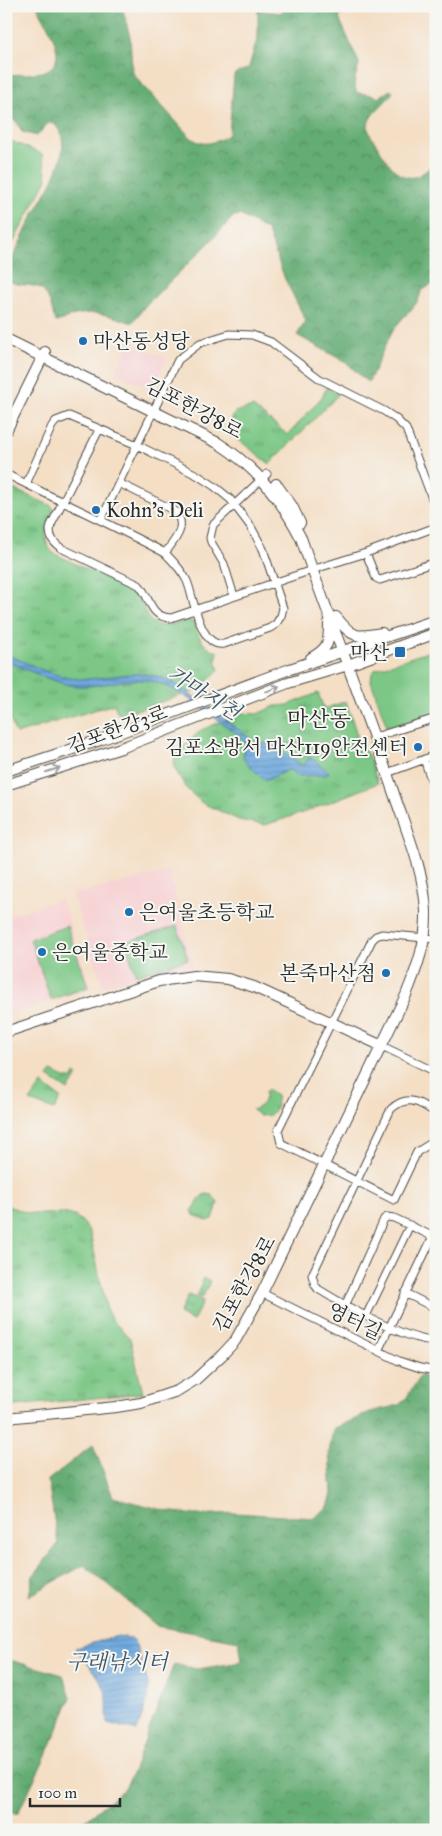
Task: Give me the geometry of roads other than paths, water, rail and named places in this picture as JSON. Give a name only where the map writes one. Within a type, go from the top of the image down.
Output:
[{"type":"street","name":"김포한강8로","points":[[6,333],[44,354],[154,408],[220,438],[243,453],[292,506],[387,772],[421,875],[426,911],[424,938],[414,974],[262,1293],[235,1341],[211,1367],[195,1380],[177,1390],[142,1403],[116,1408],[6,1418]]},
{"type":"street","points":[[101,520],[178,360],[200,342],[230,334],[242,334],[271,342],[320,379],[394,416],[406,429],[436,509]]},
{"type":"street","name":"김포한강8로","points":[[6,340],[44,354]]},
{"type":"street","points":[[6,431],[44,354]]},
{"type":"street","points":[[6,474],[62,503],[101,520],[165,553],[187,581],[205,634],[208,639],[218,645],[270,628],[280,620],[283,608],[259,540],[235,506],[214,486],[197,475],[137,445],[99,430],[74,417],[65,416],[56,421],[52,426],[26,484]]},
{"type":"street","points":[[99,430],[50,528],[51,536],[56,544],[139,586],[146,594],[152,609],[158,615],[171,618],[366,553],[436,527]]},
{"type":"street","points":[[234,596],[224,564],[210,538],[213,525],[265,477]]},
{"type":"street","points":[[118,482],[178,514],[181,527],[179,534],[165,553]]},
{"type":"street","points":[[366,553],[376,578],[380,580],[436,562]]},
{"type":"street","points":[[333,617],[349,633],[354,635],[371,635],[408,630]]},
{"type":"street","points":[[290,668],[325,648],[333,617]]},
{"type":"street","points":[[290,668],[436,620]]},
{"type":"street","name":"김포한강3로","points":[[6,785],[121,748],[288,683],[348,665],[436,633]]},
{"type":"street","name":"김포한강3로","points":[[6,770],[100,740],[290,668]]},
{"type":"street","points":[[375,737],[436,718]]},
{"type":"street","points":[[387,772],[436,755]]},
{"type":"street","points":[[424,759],[436,794]]},
{"type":"street","points":[[436,939],[382,934],[376,936],[278,1130],[281,1142],[394,1200],[417,1152],[436,1140]]},
{"type":"street","points":[[6,1032],[159,981],[194,976],[213,976],[240,982],[436,1072]]},
{"type":"street","points":[[436,1113],[411,1100],[406,1100],[391,1108],[312,1275],[315,1286],[318,1289],[345,1306],[416,1338],[436,1341]]},
{"type":"street","points":[[345,1306],[384,1219],[391,1217],[435,1234],[378,1351]]},
{"type":"street","points":[[366,1316],[410,1225]]},
{"type":"street","name":"영터길","points":[[262,1293],[410,1366],[436,1371]]},
{"type":"street","points":[[405,1293],[429,1304],[436,1305]]},
{"type":"water","points":[[6,654],[44,670],[73,678],[93,679],[140,674],[165,679],[186,692],[257,744],[271,743],[303,766],[310,757],[329,772],[327,775],[296,776],[290,769],[265,781],[243,759],[245,742],[239,735],[187,697],[165,685],[145,680],[134,680],[75,686],[49,679],[6,661]]},
{"type":"water","name":"구래낚시터","points":[[118,1636],[131,1638],[136,1645],[148,1683],[148,1698],[137,1731],[108,1723],[107,1699],[103,1685],[75,1648]]},
{"type":"place","name":"마산동성당","points":[[83,341]]},
{"type":"place","name":"Kohn’s Deli","points":[[96,510]]},
{"type":"place","name":"마산","points":[[400,652]]},
{"type":"place","name":"김포소방서 마산119안전센터","points":[[418,747]]},
{"type":"place","name":"은여울초등학교","points":[[129,912]]},
{"type":"place","name":"은여울중학교","points":[[42,952]]},
{"type":"place","name":"본죽마산점","points":[[386,973]]},
{"type":"district","name":"마산동","points":[[319,718]]},
{"type":"water label","name":"가마지천","points":[[204,693]]}]
